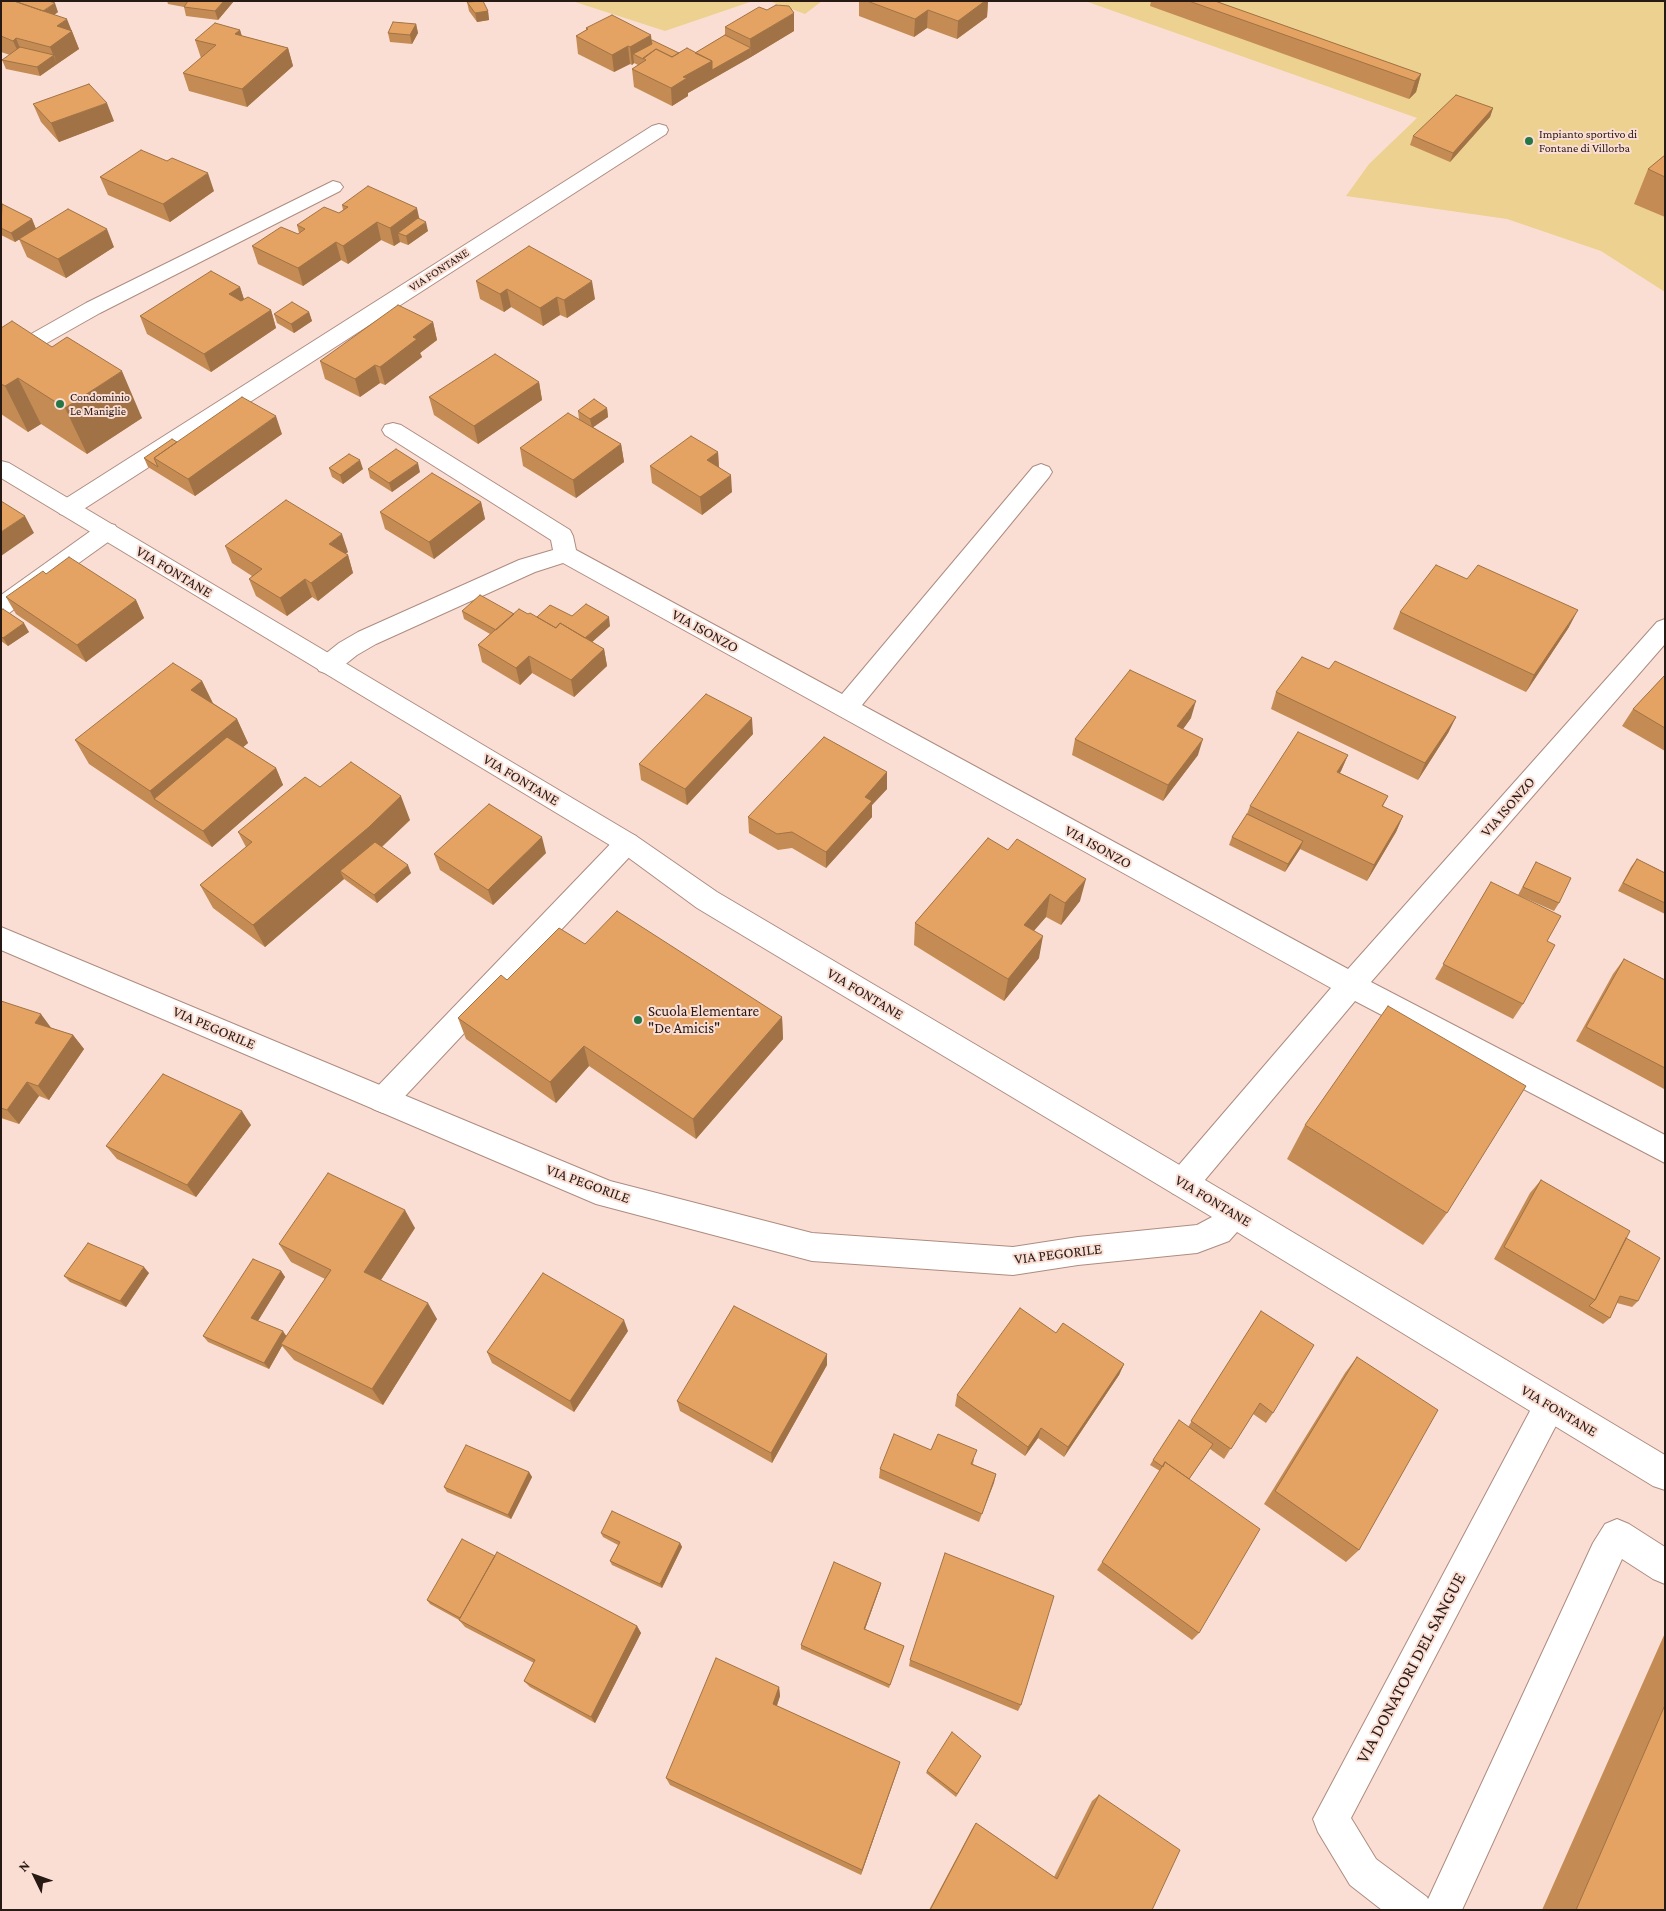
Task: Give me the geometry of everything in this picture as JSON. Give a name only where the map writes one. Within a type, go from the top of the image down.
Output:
[{"type":"street","name":"VIA FONTANE","points":[[68,508],[659,130]]},
{"type":"street","points":[[1,360],[93,308],[333,187]]},
{"type":"street","points":[[328,665],[348,649],[367,638],[527,566],[565,554],[562,536],[393,430]]},
{"type":"street","name":"VIA FONTANE","points":[[1,468],[627,842],[707,900],[1183,1183],[1665,1474]]},
{"type":"street","points":[[845,708],[1041,472]]},
{"type":"street","points":[[1,607],[107,531]]},
{"type":"street","name":"VIA ISONZO","points":[[565,554],[1351,985],[1665,1150]]},
{"type":"street","name":"VIA ISONZO","points":[[1183,1183],[1351,985],[1665,628]]},
{"type":"street","points":[[383,1100],[627,842]]},
{"type":"street","name":"VIA PEGORILE","points":[[1,938],[607,1194],[812,1247],[1013,1260],[1078,1250],[1197,1239],[1218,1231],[1233,1213]]},
{"type":"street","name":"VIA DONATORI DEL SANGUE","points":[[1414,1910],[1363,1872],[1331,1819],[1550,1405]]},
{"type":"street","points":[[1442,1910],[1605,1555],[1617,1536],[1665,1567]]},
{"type":"shaded area","points":[[572,1],[753,1],[665,31]]},
{"type":"shaded area","points":[[769,1],[822,1],[805,14]]},
{"type":"shaded area","name":"Impianto sportivo di Fontane di Villorba","points":[[1085,1],[1665,1],[1665,292],[1601,251],[1507,219],[1346,196],[1369,164],[1417,118]]},
{"type":"building","points":[[1,1],[14,1],[67,19],[57,26],[72,31],[50,47],[16,38],[13,41],[1,36]]},
{"type":"building","points":[[14,1],[49,1],[55,3],[43,11]]},
{"type":"building","points":[[188,1],[224,1],[215,11],[184,7]]},
{"type":"building","points":[[483,1],[488,11],[475,13],[467,2]]},
{"type":"building","points":[[867,1],[985,1],[958,21],[928,10],[915,19]]},
{"type":"building","points":[[1189,1],[1215,1],[1421,74],[1415,81]]},
{"type":"building","points":[[776,5],[789,6],[794,13],[750,39],[725,27],[759,7],[767,10]]},
{"type":"building","points":[[612,15],[651,35],[612,55],[576,36],[588,29],[586,28]]},
{"type":"building","points":[[393,22],[416,24],[410,35],[388,33]]},
{"type":"building","points":[[215,23],[240,30],[235,34],[288,48],[242,89],[183,73],[216,45],[195,40]]},
{"type":"building","points":[[725,35],[751,48],[712,70],[712,61],[695,53]]},
{"type":"building","points":[[651,40],[679,53],[672,57],[656,49],[643,59],[633,54],[652,44]]},
{"type":"building","points":[[20,47],[54,55],[37,67],[2,60]]},
{"type":"building","points":[[687,48],[712,61],[683,77],[687,78],[671,88],[632,69],[646,60],[643,58],[656,49],[672,57]]},
{"type":"building","points":[[89,84],[107,103],[51,123],[33,104]]},
{"type":"building","points":[[1456,95],[1493,108],[1453,153],[1413,136]]},
{"type":"building","points":[[141,150],[167,161],[172,158],[208,173],[163,204],[100,177]]},
{"type":"building","points":[[1665,155],[1665,177],[1648,169]]},
{"type":"building","points":[[368,186],[417,208],[390,228],[377,222],[343,246],[336,242],[298,268],[252,246],[281,227],[298,234],[305,229],[297,225],[324,207],[339,213],[348,207],[342,205]]},
{"type":"building","points":[[2,204],[32,219],[11,233],[1,228]]},
{"type":"building","points":[[68,209],[107,229],[58,259],[19,239]]},
{"type":"building","points":[[418,218],[426,222],[406,236],[398,233]]},
{"type":"building","points":[[529,246],[592,281],[564,300],[557,297],[540,308],[507,289],[500,294],[476,281]]},
{"type":"building","points":[[211,271],[240,287],[229,294],[241,301],[248,297],[271,310],[204,354],[140,316]]},
{"type":"building","points":[[292,302],[309,312],[291,324],[274,314]]},
{"type":"building","points":[[398,305],[433,322],[413,337],[417,339],[380,367],[375,365],[355,379],[320,361]]},
{"type":"building","points":[[12,321],[52,347],[67,337],[122,371],[65,408],[18,378],[5,386],[1,384],[1,328]]},
{"type":"building","points":[[495,354],[539,382],[474,426],[429,397]]},
{"type":"building","points":[[242,397],[276,416],[188,479],[154,458]]},
{"type":"building","points":[[594,399],[607,408],[590,419],[578,411]]},
{"type":"building","points":[[568,413],[621,444],[573,480],[520,448]]},
{"type":"building","points":[[691,436],[718,452],[707,460],[731,475],[700,497],[650,466]]},
{"type":"building","points":[[172,439],[177,442],[154,458],[158,467],[144,458]]},
{"type":"building","points":[[396,449],[418,463],[389,483],[368,469]]},
{"type":"building","points":[[349,454],[360,460],[340,475],[329,468]]},
{"type":"building","points":[[432,473],[481,502],[429,542],[380,512]]},
{"type":"building","points":[[286,500],[342,534],[329,544],[348,555],[311,583],[305,579],[280,598],[249,579],[262,569],[225,546]]},
{"type":"building","points":[[1,501],[25,516],[1,532]]},
{"type":"building","points":[[69,557],[136,600],[77,645],[6,597],[43,571],[46,574]]},
{"type":"building","points":[[1436,565],[1467,579],[1478,565],[1578,610],[1534,675],[1400,612]]},
{"type":"building","points":[[480,595],[514,614],[496,630],[462,611]]},
{"type":"building","points":[[586,604],[609,617],[585,638],[560,623],[556,628],[537,617],[550,605],[572,616]]},
{"type":"building","points":[[3,609],[24,623],[3,638],[1,636],[1,610]]},
{"type":"building","points":[[519,609],[556,628],[560,623],[604,649],[571,680],[529,656],[516,668],[478,645]]},
{"type":"building","points":[[1302,657],[1329,669],[1335,661],[1456,717],[1425,763],[1276,692]]},
{"type":"building","points":[[173,663],[202,681],[191,690],[237,719],[150,791],[75,740]]},
{"type":"building","points":[[1130,670],[1196,701],[1177,726],[1203,739],[1168,785],[1075,739]]},
{"type":"building","points":[[1665,675],[1665,728],[1633,709]]},
{"type":"building","points":[[706,694],[752,718],[685,789],[639,764]]},
{"type":"building","points":[[1298,732],[1348,755],[1337,772],[1388,796],[1382,806],[1403,816],[1374,865],[1250,806]]},
{"type":"building","points":[[227,737],[276,768],[203,831],[154,799]]},
{"type":"building","points":[[824,737],[887,772],[865,797],[872,801],[826,852],[792,832],[777,834],[748,817]]},
{"type":"building","points":[[351,762],[401,796],[369,827],[253,925],[200,885],[252,842],[238,832],[305,777],[320,787]]},
{"type":"building","points":[[489,804],[542,837],[488,890],[434,854]]},
{"type":"building","points":[[1247,814],[1303,841],[1288,864],[1232,837]]},
{"type":"building","points":[[988,838],[1008,850],[1017,839],[1086,879],[1065,903],[1050,894],[1024,925],[1043,936],[1008,979],[915,923]]},
{"type":"building","points":[[375,842],[408,865],[374,895],[340,871]]},
{"type":"building","points":[[1637,859],[1665,873],[1665,903],[1623,883]]},
{"type":"building","points":[[1536,862],[1571,878],[1559,903],[1523,887]]},
{"type":"building","points":[[1491,882],[1561,916],[1547,941],[1555,945],[1523,1004],[1443,964]]},
{"type":"building","points":[[617,911],[782,1017],[693,1119],[584,1046],[550,1082],[458,1018],[501,975],[507,980],[559,928],[585,944]]},
{"type":"building","points":[[1624,959],[1665,980],[1665,1068],[1586,1027]]},
{"type":"building","points":[[1,1001],[41,1014],[35,1023],[73,1035],[38,1086],[27,1082],[7,1110],[1,1108]]},
{"type":"building","points":[[1388,1006],[1526,1086],[1447,1213],[1305,1125]]},
{"type":"building","points":[[163,1074],[242,1111],[187,1185],[106,1146]]},
{"type":"building","points":[[328,1173],[405,1210],[364,1272],[428,1303],[372,1389],[281,1344],[331,1270],[279,1244]]},
{"type":"building","points":[[1541,1180],[1630,1231],[1595,1300],[1504,1247]]},
{"type":"building","points":[[1626,1238],[1660,1258],[1638,1301],[1620,1296],[1610,1318],[1589,1306],[1595,1300]]},
{"type":"building","points":[[88,1243],[144,1267],[120,1301],[64,1276]]},
{"type":"building","points":[[253,1259],[281,1271],[251,1318],[283,1331],[264,1363],[203,1336]]},
{"type":"building","points":[[543,1273],[624,1320],[570,1401],[487,1352]]},
{"type":"building","points":[[734,1306],[827,1354],[771,1453],[677,1401]]},
{"type":"building","points":[[1020,1308],[1056,1333],[1063,1323],[1124,1364],[1068,1447],[1041,1428],[1028,1447],[957,1395]]},
{"type":"building","points":[[1261,1311],[1314,1345],[1273,1413],[1260,1403],[1231,1449],[1191,1421]]},
{"type":"building","points":[[1357,1357],[1438,1410],[1359,1550],[1275,1491]]},
{"type":"building","points":[[1179,1420],[1213,1444],[1189,1479],[1165,1462],[1163,1467],[1153,1460]]},
{"type":"building","points":[[894,1434],[931,1450],[938,1434],[977,1450],[971,1464],[996,1474],[982,1514],[880,1469]]},
{"type":"building","points":[[466,1445],[529,1472],[508,1515],[444,1487]]},
{"type":"building","points":[[1165,1462],[1260,1529],[1199,1633],[1102,1562]]},
{"type":"building","points":[[612,1511],[680,1543],[660,1584],[610,1561],[620,1542],[601,1533]]},
{"type":"building","points":[[462,1539],[495,1556],[460,1618],[427,1600]]},
{"type":"building","points":[[497,1552],[637,1626],[591,1717],[524,1681],[535,1660],[459,1620]]},
{"type":"building","points":[[945,1553],[1054,1596],[1021,1705],[910,1660]]},
{"type":"building","points":[[834,1562],[881,1583],[864,1629],[904,1646],[890,1685],[801,1645]]},
{"type":"building","points":[[716,1658],[779,1687],[773,1704],[900,1762],[862,1870],[666,1778]]},
{"type":"building","points":[[1665,1705],[1665,1910],[1576,1910]]},
{"type":"building","points":[[952,1732],[981,1756],[957,1794],[927,1771]]},
{"type":"building","points":[[1099,1795],[1180,1850],[1152,1910],[930,1910],[976,1823],[1057,1879]]},
{"type":"place","name":"Impianto sportivo di Fontane di Villorba","points":[[1529,141]]},
{"type":"place","name":"Condominio Le Maniglie","points":[[60,404]]},
{"type":"place","name":"Scuola Elementare \"De Amicis\"","points":[[638,1020]]}]
